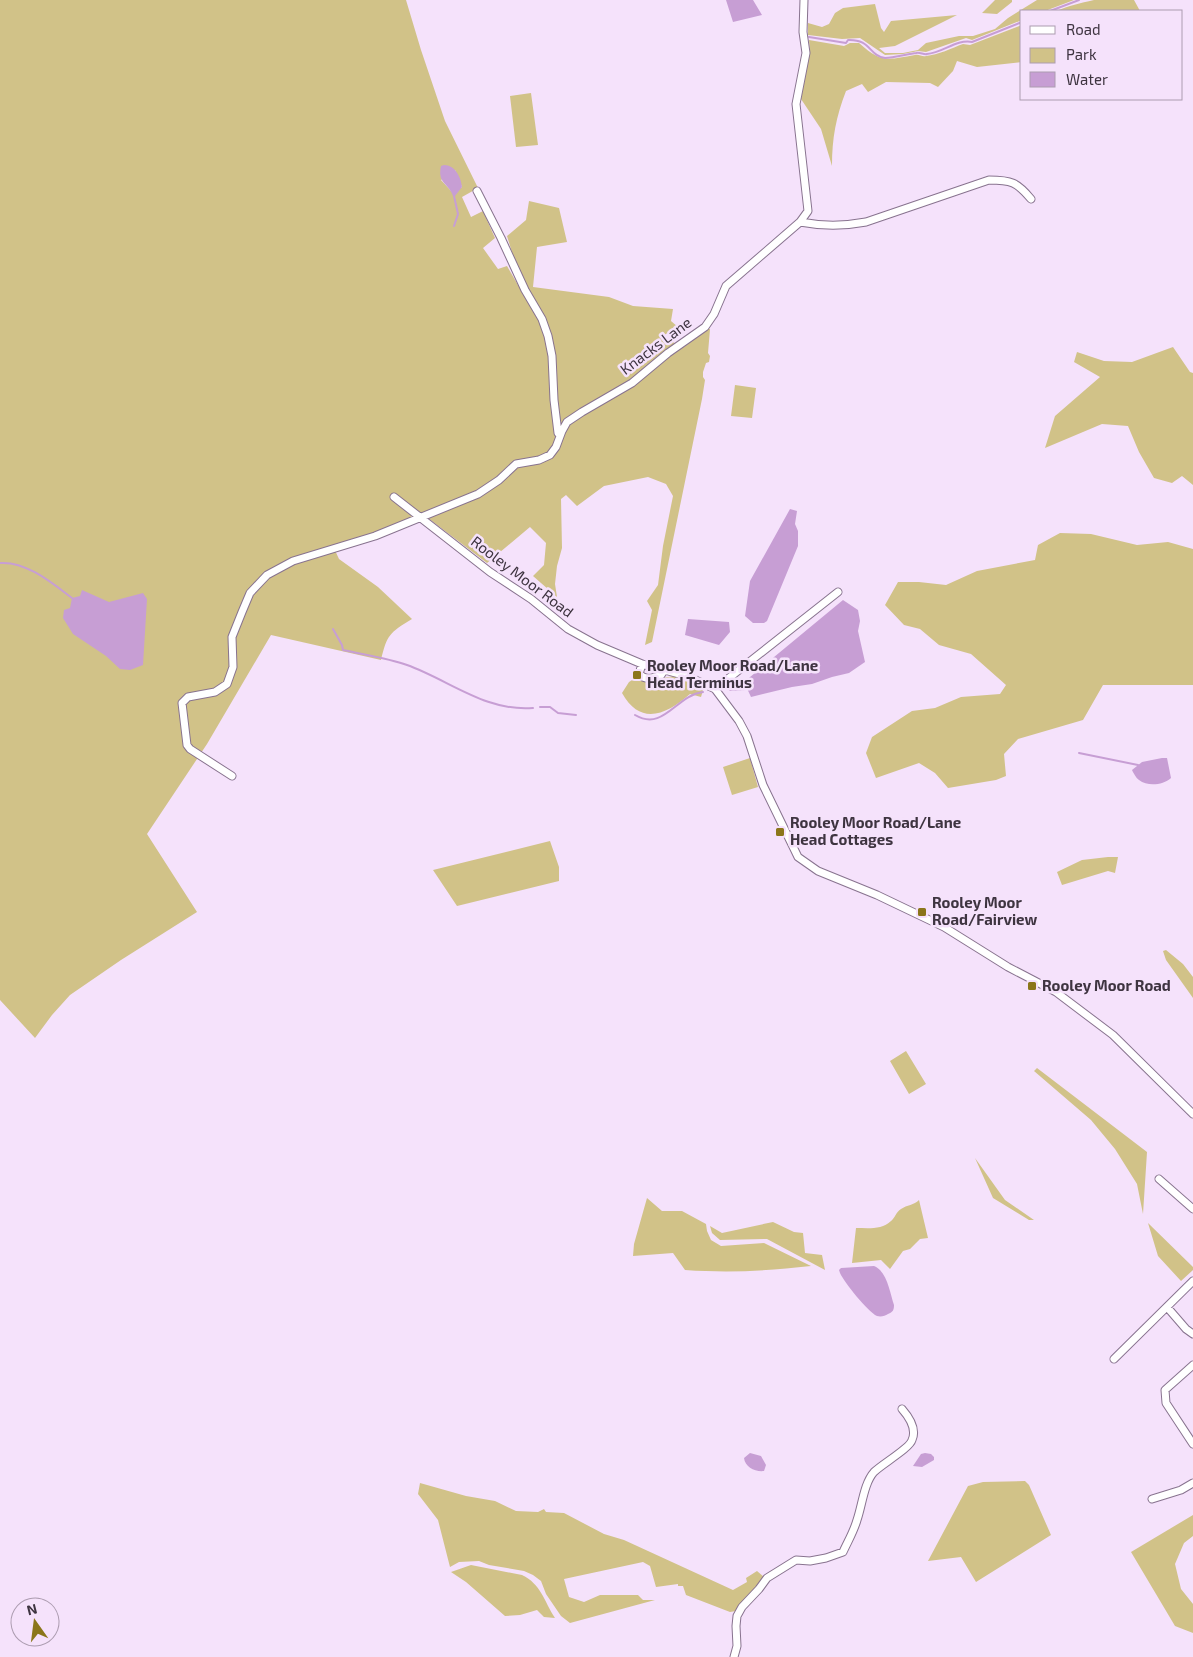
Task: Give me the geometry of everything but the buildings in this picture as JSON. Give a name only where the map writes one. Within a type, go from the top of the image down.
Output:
[{"type":"street","points":[[804,0],[806,53],[796,104],[808,211],[800,222],[812,225],[852,225],[866,222],[989,180],[1014,182],[1024,190],[1031,200]]},
{"type":"street","points":[[477,191],[501,238],[524,290],[542,319],[548,336],[552,356],[554,400],[560,435]]},
{"type":"street","name":"Knacks Lane","points":[[232,776],[186,745],[182,703],[188,698],[215,692],[227,684],[233,667],[232,637],[250,593],[267,575],[292,561],[376,536],[420,516],[478,494],[500,480],[516,464],[539,460],[550,455],[556,447],[567,422],[632,383],[668,353],[705,327],[714,314],[726,286],[800,222]]},
{"type":"street","name":"Rooley Moor Road","points":[[394,497],[490,572],[531,600],[568,629],[597,645],[642,664],[687,676],[715,689],[739,721],[747,736],[763,785],[798,857],[818,871],[877,895],[944,927],[1008,967],[1056,992],[1113,1035],[1193,1114]]},
{"type":"street","points":[[715,689],[838,592]]},
{"type":"street","name":"Rooley Moor Road","points":[[642,664],[640,674],[647,679],[661,676],[665,669]]},
{"type":"street","points":[[1159,1179],[1193,1209]]},
{"type":"street","points":[[1114,1358],[1193,1281]]},
{"type":"street","points":[[1167,1307],[1186,1329],[1193,1334]]},
{"type":"street","points":[[1193,1365],[1165,1390],[1166,1403],[1193,1444]]},
{"type":"street","points":[[734,1657],[737,1646],[737,1616],[759,1590],[766,1578],[796,1560],[810,1561],[843,1552],[857,1520],[870,1478],[888,1459],[912,1443],[914,1436],[912,1426],[909,1417],[902,1409]]},
{"type":"street","points":[[1152,1499],[1181,1490],[1193,1483]]},
{"type":"green space","points":[[0,0],[406,0],[445,121],[478,188],[462,197],[471,217],[483,211],[495,238],[483,248],[498,269],[507,266],[518,285],[525,286],[518,272],[507,236],[526,220],[529,201],[559,208],[567,242],[537,247],[533,287],[609,297],[633,306],[673,309],[671,321],[678,327],[661,337],[684,347],[707,329],[710,329],[709,362],[706,363],[703,372],[705,380],[702,399],[652,642],[645,645],[652,610],[647,601],[658,585],[663,546],[673,496],[666,484],[648,477],[604,486],[577,506],[566,495],[561,499],[562,548],[555,584],[557,597],[533,576],[544,565],[546,543],[530,527],[487,563],[420,512],[396,525],[333,546],[339,559],[378,587],[412,619],[390,635],[381,660],[271,635],[207,744],[147,834],[197,912],[70,995],[35,1038],[0,1000]],"holes":[[[455,170],[462,187],[453,193],[441,180]]]},
{"type":"green space","points":[[995,0],[1012,0],[1012,2],[997,14],[982,13]]},
{"type":"green space","points":[[1037,0],[1074,0],[1048,10],[1021,10]]},
{"type":"green space","points":[[1094,0],[1134,0],[1139,10],[1059,10]]},
{"type":"green space","points":[[875,4],[881,28],[884,32],[891,21],[957,15],[895,46],[879,48],[885,53],[903,53],[918,50],[926,43],[959,36],[973,36],[995,29],[1020,11],[1020,21],[972,40],[966,38],[926,52],[918,51],[903,54],[885,55],[860,38],[842,39],[808,35],[808,23],[822,27],[829,24],[835,13],[843,8]]},
{"type":"green space","points":[[1020,26],[1020,62],[977,67],[957,61],[953,71],[938,87],[930,83],[886,82],[868,92],[862,84],[846,91],[835,128],[832,166],[821,129],[801,99],[810,52],[809,40],[844,46],[850,43],[859,43],[879,57],[891,59],[916,55],[925,56],[963,44],[970,45]]},
{"type":"green space","points":[[531,93],[538,145],[516,147],[510,96]]},
{"type":"green space","points":[[1173,347],[1190,372],[1193,373],[1193,485],[1182,476],[1172,483],[1154,478],[1139,452],[1128,426],[1102,424],[1045,448],[1055,416],[1100,377],[1074,362],[1077,352],[1104,361],[1132,362]]},
{"type":"green space","points":[[735,385],[756,388],[752,418],[731,416]]},
{"type":"green space","points":[[1060,533],[1091,534],[1137,545],[1168,542],[1193,549],[1193,685],[1103,685],[1083,720],[1018,739],[1004,754],[1006,776],[996,780],[948,788],[935,773],[919,763],[876,778],[866,753],[872,737],[912,711],[935,708],[961,697],[1000,694],[1006,685],[971,654],[939,645],[920,629],[904,625],[885,605],[898,582],[946,585],[977,571],[1035,560],[1038,545]]},
{"type":"green space","points":[[673,676],[704,687],[701,697],[690,694],[672,707],[654,714],[646,714],[629,704],[622,693],[629,682],[637,677],[646,682]]},
{"type":"green space","points":[[750,758],[758,787],[732,795],[723,767]]},
{"type":"green space","points":[[550,841],[559,867],[559,881],[457,906],[433,870]]},
{"type":"green space","points":[[1118,857],[1115,873],[1108,871],[1062,885],[1057,872],[1082,860]]},
{"type":"green space","points":[[1166,950],[1183,964],[1193,977],[1193,998],[1166,960],[1163,951]]},
{"type":"green space","points":[[906,1051],[926,1084],[909,1094],[890,1061]]},
{"type":"green space","points":[[1037,1068],[1147,1152],[1143,1214],[1137,1184],[1115,1149],[1091,1120],[1034,1071]]},
{"type":"green space","points":[[975,1158],[1005,1200],[1034,1220],[1029,1220],[993,1198]]},
{"type":"green space","points":[[647,1198],[662,1211],[682,1211],[706,1224],[711,1240],[721,1246],[764,1243],[811,1266],[748,1271],[685,1270],[673,1253],[633,1256],[634,1244]]},
{"type":"green space","points":[[919,1200],[928,1238],[920,1239],[910,1249],[903,1251],[890,1269],[881,1260],[852,1263],[856,1228],[883,1226],[892,1220],[901,1209]]},
{"type":"green space","points":[[773,1222],[794,1232],[803,1233],[805,1253],[822,1255],[825,1270],[767,1239],[720,1240],[712,1233],[710,1226],[722,1233]]},
{"type":"green space","points":[[1148,1223],[1193,1267],[1193,1270],[1181,1281],[1158,1256]]},
{"type":"green space","points":[[1025,1481],[1029,1485],[1051,1535],[976,1582],[961,1557],[928,1561],[968,1486],[983,1482]]},
{"type":"green space","points":[[420,1483],[466,1496],[495,1501],[516,1511],[538,1512],[544,1509],[546,1512],[564,1513],[604,1534],[624,1540],[733,1590],[747,1582],[746,1578],[757,1571],[764,1577],[736,1611],[730,1612],[686,1595],[683,1586],[678,1586],[678,1584],[656,1587],[650,1566],[643,1562],[564,1579],[569,1597],[584,1602],[600,1595],[638,1595],[643,1600],[655,1600],[570,1623],[561,1616],[546,1594],[541,1581],[533,1575],[524,1571],[489,1565],[479,1561],[459,1562],[450,1567],[438,1520],[418,1494]]},
{"type":"green space","points":[[1193,1515],[1193,1536],[1184,1543],[1175,1564],[1181,1589],[1193,1604],[1193,1633],[1175,1626],[1131,1552]]},
{"type":"green space","points":[[471,1565],[522,1575],[538,1588],[555,1618],[544,1617],[537,1610],[520,1615],[505,1616],[466,1582],[451,1572]]},
{"type":"water","points":[[726,0],[753,0],[762,15],[733,22]]},
{"type":"water","points":[[444,165],[454,169],[460,179],[462,187],[455,196],[453,196],[442,180],[440,172],[441,166]]},
{"type":"water","points":[[790,509],[797,511],[795,524],[798,531],[798,546],[767,621],[764,623],[753,623],[745,616],[750,581]]},
{"type":"water","points":[[82,590],[109,602],[143,593],[147,599],[143,665],[130,670],[120,669],[106,656],[73,634],[63,618],[64,610],[70,608],[72,598],[80,596]]},
{"type":"water","points":[[843,600],[858,610],[860,621],[858,631],[865,662],[849,673],[812,684],[751,697],[744,682]]},
{"type":"water","points":[[688,619],[729,622],[730,632],[719,645],[685,635]]},
{"type":"water","points":[[1167,758],[1171,778],[1164,782],[1147,784],[1139,780],[1132,770],[1142,762]]},
{"type":"water","points":[[874,1266],[885,1277],[894,1305],[892,1312],[883,1316],[877,1316],[862,1303],[846,1283],[839,1270],[841,1268]]},
{"type":"water","points":[[750,1453],[761,1456],[766,1465],[764,1471],[754,1470],[746,1464],[744,1458]]},
{"type":"water","points":[[921,1454],[931,1454],[934,1460],[922,1467],[913,1466]]},
{"type":"waterway","points":[[1053,10],[1079,0]]},
{"type":"waterway","points":[[809,37],[846,43],[848,40],[856,40],[866,45],[880,57],[888,58],[917,53],[933,53],[960,42],[972,42],[1020,23]]},
{"type":"waterway","points":[[454,196],[458,214],[454,226]]},
{"type":"waterway","points":[[0,563],[10,563],[29,569],[72,598]]},
{"type":"waterway","points":[[333,629],[343,650],[384,658],[407,665],[468,694],[499,705],[533,708]]},
{"type":"waterway","points":[[730,690],[746,689]]},
{"type":"waterway","points":[[635,715],[645,719],[654,719],[670,711],[685,699],[703,692]]},
{"type":"waterway","points":[[540,707],[550,707],[558,713],[576,715]]},
{"type":"waterway","points":[[1079,753],[1138,765]]},
{"type":"place","name":"Rooley Moor Road/Lane Head Terminus","points":[[637,675]]},
{"type":"place","name":"Rooley Moor Road/Lane Head Cottages","points":[[780,832]]},
{"type":"place","name":"Rooley Moor Road/Fairview","points":[[922,912]]},
{"type":"place","name":"Rooley Moor Road","points":[[1032,986]]}]
